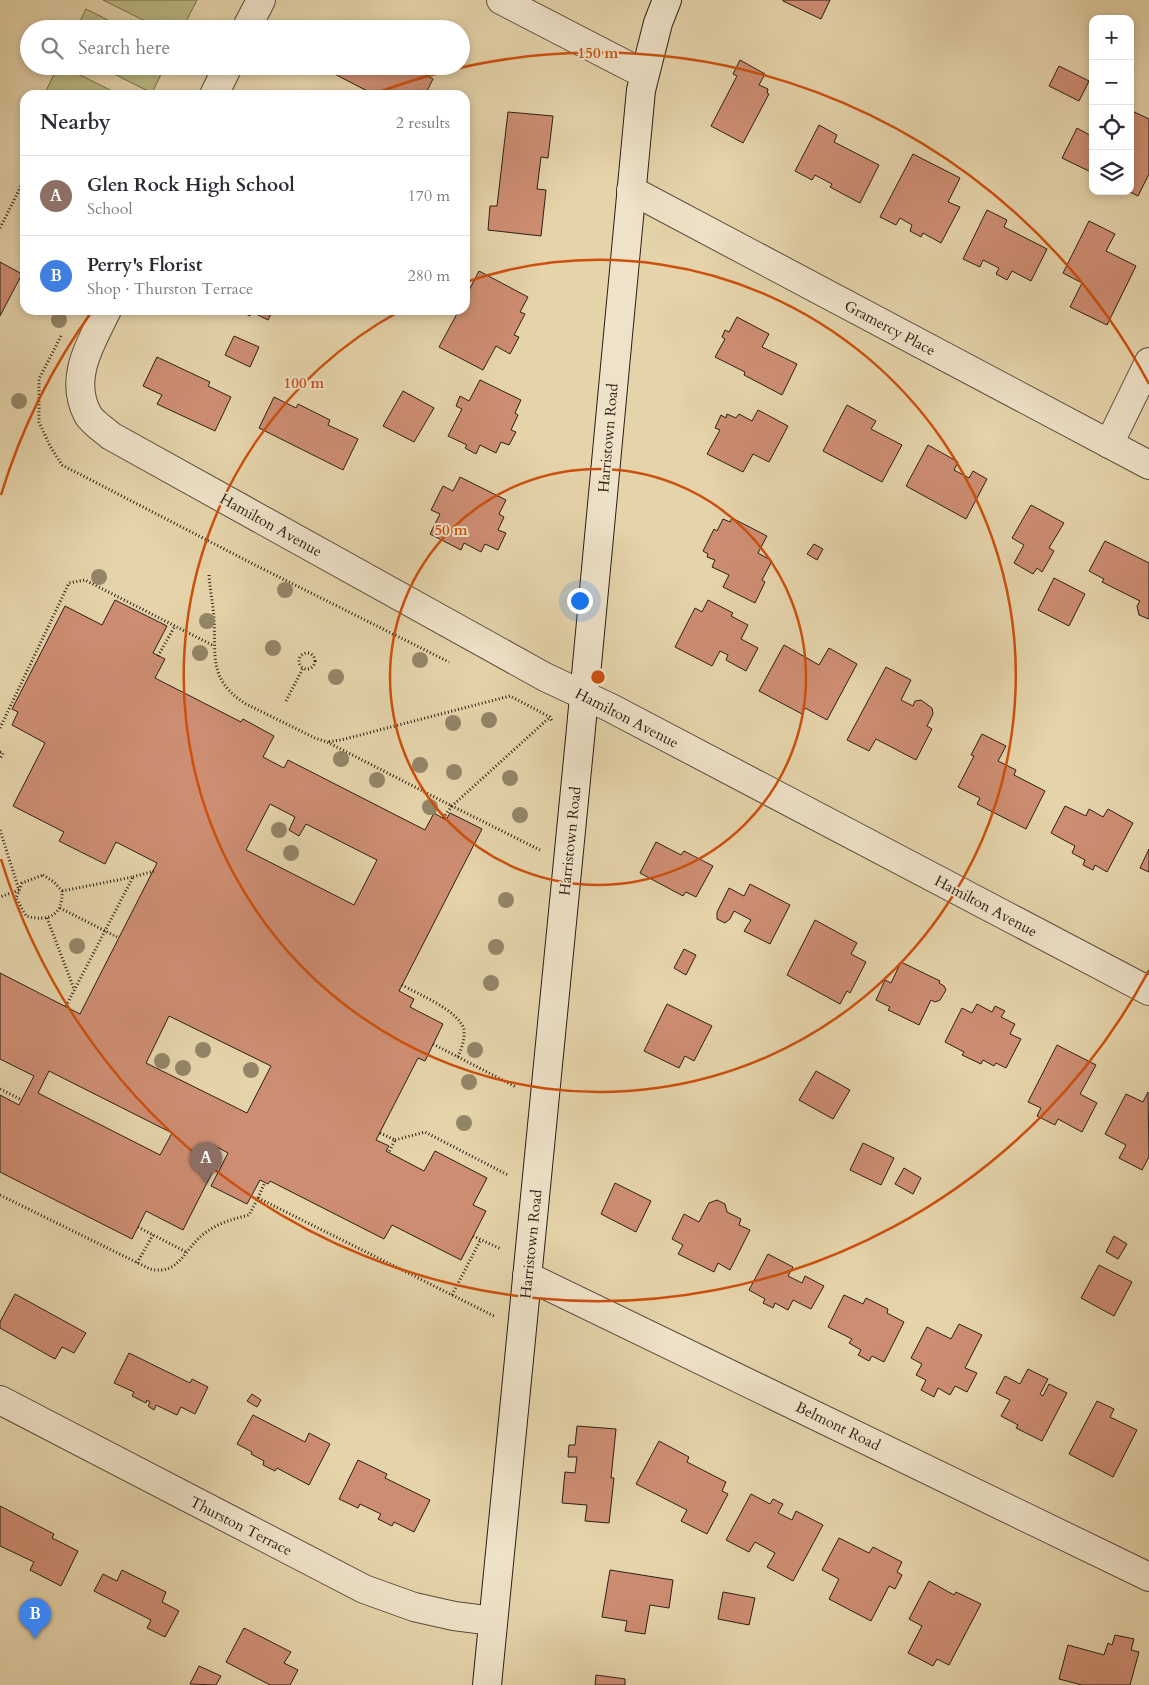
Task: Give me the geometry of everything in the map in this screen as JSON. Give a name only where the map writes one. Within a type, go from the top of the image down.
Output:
[{"type":"street","points":[[251,20],[261,0]]},
{"type":"street","points":[[502,0],[644,74]]},
{"type":"street","name":"Harristown Road","points":[[487,1685],[585,696],[631,190],[644,74],[658,23],[667,0]]},
{"type":"street","points":[[216,90],[224,75]]},
{"type":"street","name":"Gramercy Place","points":[[631,190],[1149,465]]},
{"type":"street","name":"Hamilton Avenue","points":[[105,315],[85,355],[80,376],[81,396],[89,416],[111,436],[545,677],[585,696],[1149,991]]},
{"type":"street","points":[[1109,444],[1149,362]]},
{"type":"street","name":"Belmont Road","points":[[527,1276],[1149,1577]]},
{"type":"street","name":"Thurston Terrace","points":[[0,1400],[364,1589],[414,1607],[454,1616],[493,1621]]},
{"type":"path","points":[[0,228],[20,188]]},
{"type":"path","points":[[209,575],[218,674],[224,684],[237,698],[540,851],[541,842]]},
{"type":"path","points":[[0,728],[69,583],[85,580],[214,646]]},
{"type":"path","points":[[158,656],[175,626]]},
{"type":"path","points":[[305,654],[312,655],[315,660],[314,665],[308,669],[303,668],[300,664],[301,657],[305,654]]},
{"type":"path","points":[[286,700],[303,668]]},
{"type":"path","points":[[327,742],[510,696],[550,717],[452,806],[443,818]]},
{"type":"path","points":[[0,752],[3,753],[0,759]]},
{"type":"path","points":[[0,830],[1,839],[19,890]]},
{"type":"path","points":[[62,891],[154,871]]},
{"type":"path","points":[[43,875],[54,882],[62,891],[60,908],[56,914],[47,918],[38,919],[26,916],[16,898],[22,883],[43,875]]},
{"type":"path","points":[[66,1006],[133,877]]},
{"type":"path","points":[[0,897],[19,890]]},
{"type":"path","points":[[60,908],[119,938]]},
{"type":"path","points":[[47,918],[74,990]]},
{"type":"path","points":[[402,985],[451,1012],[458,1020],[464,1029],[464,1034],[458,1057]]},
{"type":"path","points":[[433,1044],[516,1087]]},
{"type":"path","points":[[0,1089],[22,1100]]},
{"type":"path","points":[[380,1133],[396,1140],[425,1132],[508,1175]]},
{"type":"path","points":[[389,1152],[396,1140]]},
{"type":"path","points":[[0,1195],[137,1263],[150,1269],[163,1271],[175,1265],[198,1238],[213,1227],[248,1215],[265,1182]]},
{"type":"path","points":[[258,1198],[494,1316],[495,1307]]},
{"type":"path","points":[[138,1227],[186,1252]]},
{"type":"path","points":[[137,1263],[153,1235]]},
{"type":"path","points":[[473,1236],[502,1249]]},
{"type":"path","points":[[452,1295],[481,1239]]},
{"type":"shaded area","points":[[103,0],[197,0],[187,20],[143,20]]},
{"type":"shaded area","points":[[86,9],[108,20],[80,20]]},
{"type":"shaded area","points":[[54,75],[80,75],[110,90],[46,90]]},
{"type":"shaded area","points":[[116,75],[161,75],[153,90],[146,90]]},
{"type":"building","points":[[783,0],[830,0],[821,19]]},
{"type":"building","points":[[740,60],[765,74],[759,85],[768,89],[767,93],[769,94],[743,143],[711,126],[737,76],[733,74]]},
{"type":"building","points":[[1059,66],[1089,81],[1079,101],[1049,86]]},
{"type":"building","points":[[336,75],[426,75],[433,79],[428,90],[365,90]]},
{"type":"building","points":[[508,112],[553,116],[548,158],[541,157],[537,189],[546,190],[541,236],[488,230],[490,206],[497,206]]},
{"type":"building","points":[[1134,112],[1149,119],[1149,174],[1138,196],[1134,194]]},
{"type":"building","points":[[819,125],[837,135],[834,142],[879,165],[860,203],[830,187],[832,184],[815,175],[812,180],[795,171]]},
{"type":"building","points":[[1077,128],[1089,135],[1089,171],[1062,158]]},
{"type":"building","points":[[913,154],[960,178],[948,202],[960,207],[941,243],[923,233],[921,237],[910,231],[912,225],[900,218],[896,225],[880,217]]},
{"type":"building","points":[[987,210],[1007,220],[1004,227],[1047,249],[1031,281],[1012,271],[1007,280],[996,274],[999,268],[983,260],[980,267],[963,259]]},
{"type":"building","points":[[1089,221],[1115,234],[1106,251],[1136,266],[1107,325],[1070,307],[1082,283],[1063,273]]},
{"type":"building","points":[[0,262],[20,273],[20,278],[0,316]]},
{"type":"building","points":[[479,271],[528,297],[520,312],[525,314],[514,335],[519,337],[510,354],[496,346],[483,370],[439,347],[456,315],[470,315],[470,288]]},
{"type":"building","points":[[258,315],[270,315],[268,320]]},
{"type":"building","points":[[737,317],[769,334],[762,347],[797,364],[782,395],[744,375],[745,372],[715,357],[725,339],[722,337],[725,330],[729,332]]},
{"type":"building","points":[[234,336],[259,347],[250,367],[225,355]]},
{"type":"building","points":[[157,357],[210,382],[208,386],[231,397],[215,431],[157,404],[162,395],[143,386]]},
{"type":"building","points":[[480,380],[521,400],[515,413],[518,415],[511,430],[516,432],[509,445],[501,442],[496,453],[480,445],[476,454],[465,448],[467,445],[448,436],[462,409],[456,406],[460,396],[469,401]]},
{"type":"building","points":[[403,391],[434,408],[414,442],[383,426]]},
{"type":"building","points":[[274,397],[296,408],[298,404],[330,420],[328,425],[358,439],[343,470],[259,428]]},
{"type":"building","points":[[847,405],[876,421],[871,429],[902,445],[882,482],[823,451]]},
{"type":"building","points":[[758,410],[788,426],[769,462],[753,454],[743,472],[707,454],[720,430],[715,428],[721,415],[726,418],[727,414],[736,418],[739,414],[752,421]]},
{"type":"building","points":[[928,445],[958,462],[954,470],[969,478],[973,471],[987,479],[966,519],[906,486]]},
{"type":"building","points":[[460,477],[506,500],[499,514],[504,517],[498,530],[506,533],[498,550],[485,544],[481,552],[464,543],[461,550],[430,534],[440,514],[431,510],[443,486],[453,491]]},
{"type":"building","points":[[1031,505],[1064,523],[1049,548],[1054,551],[1042,572],[1037,568],[1033,574],[1014,563],[1024,545],[1012,538]]},
{"type":"building","points":[[732,518],[767,536],[758,553],[772,561],[762,580],[765,582],[755,603],[723,587],[729,575],[712,567],[715,560],[707,557],[708,554],[703,551],[714,529],[717,531],[723,519],[730,522]]},
{"type":"building","points":[[1105,541],[1149,563],[1149,619],[1139,615],[1137,606],[1140,601],[1102,582],[1104,579],[1089,571]]},
{"type":"building","points":[[814,544],[823,549],[817,560],[807,554]]},
{"type":"building","points":[[1054,578],[1085,594],[1069,626],[1038,610]]},
{"type":"building","points":[[115,600],[167,626],[153,653],[165,659],[155,678],[241,722],[243,719],[274,736],[263,757],[284,768],[288,760],[425,830],[434,813],[446,820],[450,813],[482,829],[399,991],[414,999],[410,1007],[443,1024],[425,1061],[418,1058],[376,1140],[389,1146],[386,1151],[424,1171],[435,1151],[487,1178],[473,1205],[486,1211],[461,1260],[392,1225],[384,1239],[270,1181],[268,1184],[260,1180],[247,1204],[211,1186],[228,1153],[215,1146],[212,1152],[208,1150],[202,1163],[214,1169],[183,1230],[146,1211],[132,1239],[0,1172],[0,1095],[19,1105],[34,1076],[0,1059],[0,973],[80,1014],[157,863],[116,842],[105,864],[59,841],[64,832],[13,806],[45,743],[12,725],[18,712],[12,709],[65,606],[102,625]],"holes":[[[270,804],[295,817],[289,830],[299,836],[306,824],[377,860],[354,905],[246,850]],[[169,1016],[271,1066],[247,1113],[146,1063]],[[49,1071],[172,1133],[160,1155],[38,1093]]]},
{"type":"building","points":[[708,600],[733,613],[731,616],[748,625],[741,639],[758,648],[746,671],[726,660],[728,655],[720,651],[712,666],[675,647],[695,608],[702,612]]},
{"type":"building","points":[[784,645],[819,665],[829,648],[857,664],[827,720],[805,708],[802,714],[759,691]]},
{"type":"building","points":[[886,667],[911,680],[901,700],[913,706],[915,701],[921,700],[932,708],[933,714],[927,726],[932,729],[916,760],[876,739],[869,751],[847,740]]},
{"type":"building","points":[[982,734],[1006,746],[998,761],[1016,770],[1014,775],[1045,791],[1026,829],[977,804],[980,798],[958,787],[974,756],[971,755]]},
{"type":"building","points":[[1065,806],[1086,816],[1089,809],[1103,817],[1108,809],[1133,823],[1107,872],[1095,865],[1093,870],[1083,865],[1085,860],[1072,853],[1075,846],[1051,833]]},
{"type":"building","points":[[656,842],[681,855],[684,851],[713,866],[696,897],[686,892],[683,896],[640,873]]},
{"type":"building","points":[[1149,849],[1149,872],[1140,868]]},
{"type":"building","points":[[750,884],[790,905],[770,944],[744,931],[751,920],[734,911],[730,919],[725,923],[717,919],[717,912],[729,888],[744,896]]},
{"type":"building","points":[[815,920],[857,943],[851,954],[866,962],[850,993],[847,991],[840,1004],[787,975]]},
{"type":"building","points":[[684,949],[696,955],[686,975],[674,968]]},
{"type":"building","points":[[901,962],[940,981],[939,983],[946,990],[940,1000],[935,1002],[931,1000],[919,1025],[888,1010],[890,1007],[876,1000],[885,980],[891,983]]},
{"type":"building","points":[[667,1004],[712,1026],[694,1061],[685,1056],[679,1068],[644,1051]]},
{"type":"building","points":[[977,1004],[992,1012],[995,1006],[1005,1011],[1001,1017],[1015,1024],[1010,1034],[1021,1039],[1006,1068],[996,1063],[994,1066],[983,1060],[981,1064],[962,1055],[964,1052],[945,1042],[962,1008],[972,1013]]},
{"type":"building","points":[[1057,1045],[1096,1065],[1080,1094],[1097,1103],[1082,1132],[1058,1119],[1055,1125],[1037,1116],[1041,1108],[1028,1102]]},
{"type":"building","points":[[816,1071],[850,1090],[833,1119],[799,1100]]},
{"type":"building","points":[[1148,1092],[1149,1157],[1142,1170],[1119,1158],[1126,1145],[1105,1134],[1126,1094],[1143,1102]]},
{"type":"building","points":[[863,1143],[894,1158],[881,1185],[850,1170]]},
{"type":"building","points":[[904,1168],[921,1178],[913,1194],[895,1184]]},
{"type":"building","points":[[615,1183],[651,1201],[636,1232],[601,1214]]},
{"type":"building","points":[[717,1200],[725,1204],[727,1212],[741,1219],[739,1225],[750,1230],[730,1270],[718,1263],[714,1272],[678,1254],[683,1245],[672,1239],[684,1214],[699,1222],[709,1203]]},
{"type":"building","points":[[1114,1236],[1127,1244],[1118,1259],[1106,1252]]},
{"type":"building","points":[[768,1254],[793,1267],[788,1276],[802,1283],[805,1276],[824,1286],[811,1309],[793,1300],[788,1310],[775,1303],[773,1308],[763,1303],[765,1299],[749,1290]]},
{"type":"building","points":[[1099,1265],[1132,1282],[1114,1316],[1081,1298]]},
{"type":"building","points":[[15,1294],[86,1333],[74,1353],[62,1347],[55,1359],[0,1328],[0,1322]]},
{"type":"building","points":[[844,1295],[863,1304],[866,1298],[888,1309],[887,1313],[904,1322],[884,1362],[872,1356],[869,1361],[858,1355],[861,1350],[849,1343],[852,1339],[828,1327]]},
{"type":"building","points":[[959,1324],[982,1335],[965,1368],[977,1373],[967,1392],[955,1386],[950,1395],[938,1388],[934,1397],[921,1390],[926,1380],[916,1375],[922,1364],[911,1358],[927,1327],[951,1339]]},
{"type":"building","points":[[129,1353],[190,1383],[192,1379],[208,1387],[195,1414],[181,1407],[177,1415],[156,1405],[154,1410],[148,1406],[150,1402],[147,1400],[146,1403],[132,1396],[134,1392],[114,1383]]},
{"type":"building","points":[[1028,1369],[1048,1379],[1040,1394],[1043,1396],[1049,1384],[1067,1393],[1042,1441],[1016,1428],[1018,1425],[1001,1416],[1010,1400],[996,1393],[1005,1376],[1020,1384]]},
{"type":"building","points":[[252,1394],[261,1400],[257,1407],[247,1401]]},
{"type":"building","points":[[1097,1401],[1114,1409],[1110,1417],[1137,1430],[1113,1477],[1069,1454]]},
{"type":"building","points":[[253,1415],[305,1442],[309,1433],[330,1444],[309,1485],[277,1468],[275,1471],[263,1465],[264,1461],[237,1444]]},
{"type":"building","points":[[577,1426],[616,1429],[611,1478],[614,1478],[609,1523],[585,1521],[587,1505],[562,1503],[565,1472],[575,1473],[577,1457],[568,1457],[569,1445],[575,1445]]},
{"type":"building","points":[[659,1441],[689,1457],[687,1462],[726,1482],[722,1491],[728,1494],[707,1534],[681,1521],[687,1510],[636,1484]]},
{"type":"building","points":[[358,1460],[387,1474],[385,1478],[430,1500],[414,1532],[394,1522],[392,1526],[378,1519],[381,1514],[360,1504],[358,1508],[339,1499]]},
{"type":"building","points":[[751,1494],[770,1504],[773,1499],[783,1504],[778,1513],[792,1520],[796,1511],[823,1525],[793,1581],[767,1567],[775,1553],[755,1542],[749,1552],[726,1540]]},
{"type":"building","points":[[0,1506],[54,1534],[52,1538],[78,1551],[61,1586],[30,1570],[34,1562],[0,1546]]},
{"type":"building","points":[[839,1538],[869,1553],[873,1547],[902,1562],[897,1572],[902,1575],[895,1589],[889,1586],[871,1621],[829,1599],[839,1579],[822,1570]]},
{"type":"building","points":[[122,1570],[166,1592],[162,1602],[179,1611],[165,1637],[147,1628],[151,1620],[94,1591],[103,1574],[117,1581]]},
{"type":"building","points":[[610,1570],[673,1580],[669,1608],[650,1605],[645,1634],[625,1631],[627,1621],[602,1617]]},
{"type":"building","points":[[929,1581],[954,1595],[956,1592],[981,1604],[949,1665],[937,1659],[933,1666],[908,1653],[922,1626],[909,1619]]},
{"type":"building","points":[[723,1592],[755,1598],[749,1625],[718,1619]]},
{"type":"building","points":[[244,1628],[291,1652],[284,1663],[298,1670],[290,1685],[270,1685],[226,1662]]},
{"type":"building","points":[[1115,1635],[1134,1639],[1131,1650],[1139,1652],[1130,1685],[1082,1685],[1059,1679],[1068,1645],[1104,1655],[1108,1643],[1112,1645]]},
{"type":"building","points":[[199,1666],[221,1676],[216,1685],[190,1684]]},
{"type":"building","points":[[596,1675],[625,1679],[625,1685],[595,1685]]},
{"type":"place","name":"Glen Rock High School","points":[[206,1183]]},
{"type":"place","name":"Perry's Florist","points":[[35,1639]]}]
